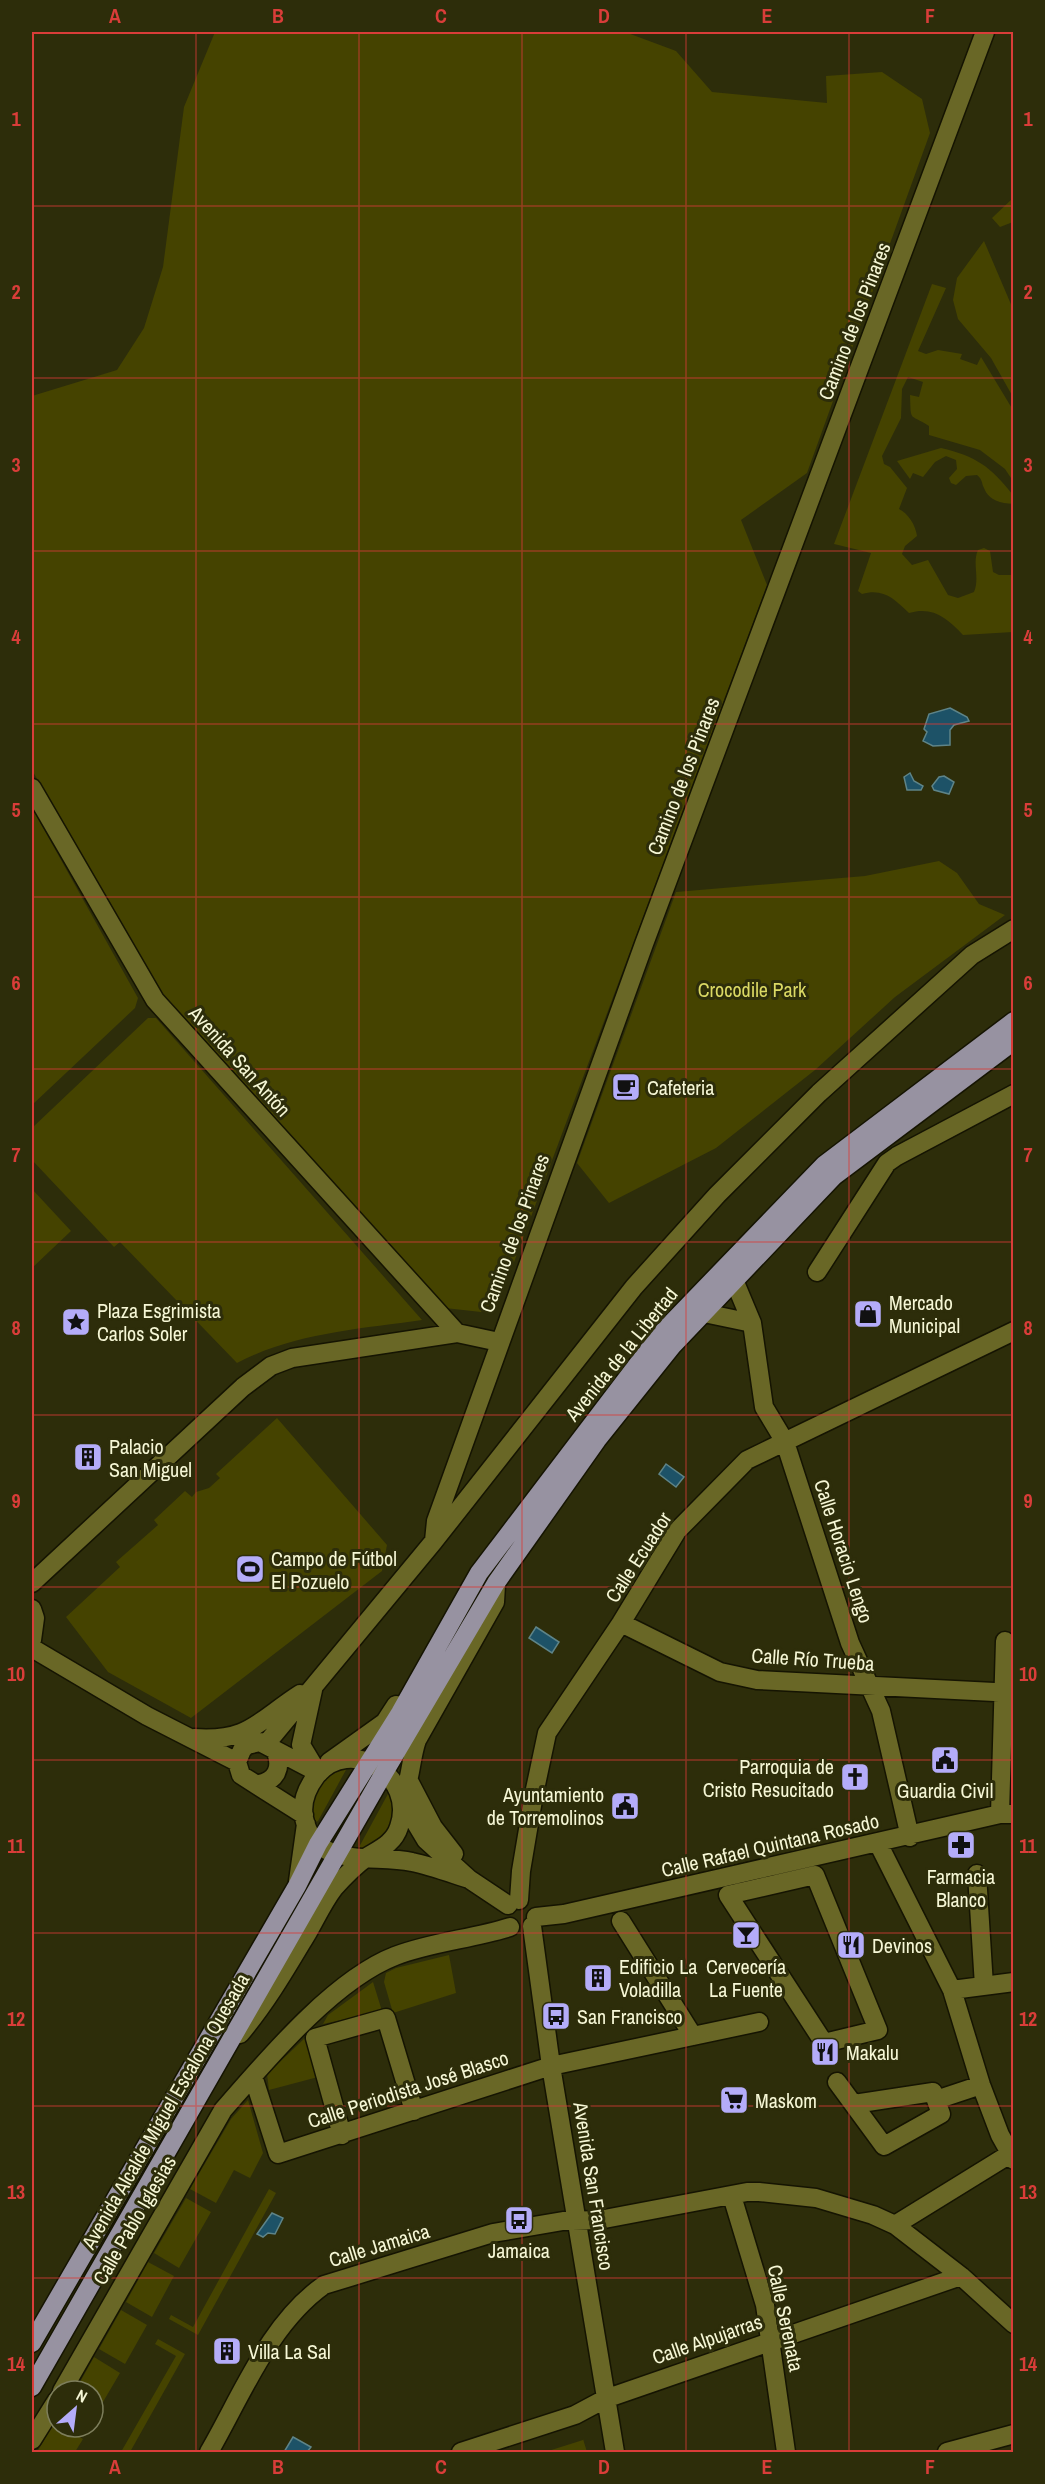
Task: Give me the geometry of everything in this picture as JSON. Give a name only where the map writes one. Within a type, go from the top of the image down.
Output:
[{"type":"main road","name":"Avenida de la Libertad","points":[[377,1767],[425,1669],[479,1573],[660,1335],[824,1165],[1014,1021]]},
{"type":"main road","name":"Avenida de la Libertad","points":[[318,1844],[377,1767],[496,1583],[597,1440],[673,1345],[834,1176],[1014,1041]]},
{"type":"main road","name":"Avenida Alcalde Miguel Escalona Quesada","points":[[32,2387],[338,1856],[377,1767]]},
{"type":"main road","name":"Avenida Alcalde Miguel Escalona Quesada","points":[[32,2343],[297,1886],[318,1844]]},
{"type":"street","name":"Camino de los Pinares","points":[[434,1541],[436,1521],[644,944],[985,32]]},
{"type":"street","name":"Avenida San Antón","points":[[32,788],[155,1000],[457,1333]]},
{"type":"street","points":[[271,1748],[314,1685],[434,1541],[634,1287],[717,1195],[819,1093],[964,963],[1014,929]]},
{"type":"street","points":[[817,1272],[887,1163],[1014,1094]]},
{"type":"street","name":"Calle Horacio Lengo","points":[[734,1280],[752,1323],[764,1407],[785,1442],[850,1643],[880,1711],[910,1837]]},
{"type":"street","points":[[704,1312],[752,1323]]},
{"type":"street","name":"Calle Ecuador","points":[[514,1903],[548,1733],[621,1623],[677,1532],[747,1460],[1014,1331]]},
{"type":"street","points":[[32,1583],[243,1387],[271,1366],[292,1358],[457,1333],[499,1342]]},
{"type":"street","points":[[225,2051],[260,2010],[333,1889],[366,1858],[386,1846],[399,1828],[402,1800],[410,1783],[411,1758],[417,1740],[495,1602],[496,1583]]},
{"type":"street","points":[[32,1609],[35,1618],[32,1640]]},
{"type":"street","name":"Calle Río Trueba","points":[[621,1623],[720,1672],[757,1680],[1008,1693]]},
{"type":"street","points":[[1005,1641],[1008,1693],[1007,1814]]},
{"type":"street","points":[[32,1648],[147,1716],[237,1762],[241,1775],[246,1780],[259,1784],[305,1819],[318,1844],[338,1856],[412,1862],[469,1878]]},
{"type":"street","points":[[297,1886],[305,1819],[304,1799],[309,1785],[334,1757],[385,1722],[412,1677],[425,1669]]},
{"type":"street","points":[[189,1737],[214,1739],[240,1735],[259,1726],[281,1706],[314,1685]]},
{"type":"street","points":[[314,1685],[301,1745],[306,1758],[319,1773]]},
{"type":"street","points":[[237,1762],[247,1746],[253,1743],[271,1748],[319,1773]]},
{"type":"street","points":[[259,1784],[266,1783],[277,1773],[279,1760],[271,1748]]},
{"type":"street","points":[[319,1773],[343,1761],[377,1767],[398,1789],[426,1840],[469,1878],[514,1903],[533,1906],[534,1921],[519,1931],[510,1927],[505,1918],[514,1903]]},
{"type":"street","points":[[410,1783],[433,1827],[458,1858],[469,1878]]},
{"type":"street","name":"Calle Rafael Quintana Rosado","points":[[534,1921],[1007,1814]]},
{"type":"street","points":[[878,1843],[952,1990],[981,2085],[1007,2133],[1012,2157],[895,2225]]},
{"type":"street","points":[[977,1874],[984,1986]]},
{"type":"street","points":[[815,1875],[878,2030],[824,2043],[728,1895],[815,1875]]},
{"type":"street","name":"Avenida San Francisco","points":[[534,1921],[551,2066],[615,2452]]},
{"type":"street","points":[[621,1921],[693,2036]]},
{"type":"street","points":[[253,2076],[333,1994],[363,1971],[395,1956],[510,1927]]},
{"type":"street","points":[[952,1990],[1014,1983]]},
{"type":"street","points":[[342,2134],[315,2038],[386,2018],[414,2111]]},
{"type":"street","name":"Calle Periodista José Blasco","points":[[253,2076],[278,2154],[551,2066],[759,2022]]},
{"type":"street","name":"Calle Pablo Iglesias","points":[[69,2379],[223,2110],[253,2076]]},
{"type":"street","points":[[837,2082],[884,2146],[941,2114],[933,2092],[854,2104]]},
{"type":"street","points":[[936,2100],[981,2085]]},
{"type":"street","name":"Calle Jamaica","points":[[209,2452],[279,2329],[308,2296],[324,2285],[493,2234],[577,2220],[599,2220],[759,2192],[816,2198],[873,2215],[895,2225],[961,2276],[1014,2324]]},
{"type":"street","name":"Calle Serenata","points":[[732,2196],[765,2305],[786,2452]]},
{"type":"street","name":"Calle Alpujarras","points":[[461,2452],[575,2415],[605,2399],[961,2276]]},
{"type":"street","points":[[32,2440],[45,2419]]},
{"type":"street","points":[[947,2452],[1014,2434]]},
{"type":"green space","points":[[215,32],[625,32],[676,51],[712,92],[827,103],[826,76],[882,72],[922,99],[930,133],[807,473],[741,520],[767,585],[501,1297],[481,1312],[445,1308],[163,1001],[32,770],[32,396],[117,370],[144,328],[163,267],[184,107]]},
{"type":"green space","points":[[1013,198],[1013,222],[1000,227],[992,218]]},
{"type":"green space","points":[[984,241],[1013,309],[1013,397],[991,358],[958,319],[953,300],[957,278]]},
{"type":"green space","points":[[932,284],[946,288],[918,351],[926,354],[938,350],[962,354],[960,359],[977,365],[981,357],[1013,410],[1013,481],[1005,469],[980,450],[929,435],[929,426],[911,414],[910,395],[919,397],[923,382],[908,377],[902,389],[901,418],[882,456],[884,464],[890,467],[907,488],[899,509],[913,524],[917,536],[905,546],[902,554],[912,565],[928,560],[948,595],[958,598],[974,592],[978,550],[984,548],[990,551],[993,572],[999,575],[1013,575],[1013,632],[963,635],[951,623],[932,612],[909,613],[888,596],[877,592],[862,594],[858,591],[871,553],[834,544]]},
{"type":"green space","points":[[941,448],[973,459],[990,470],[1013,495],[1013,504],[992,499],[977,475],[966,476],[956,485],[951,483],[949,478],[957,469],[956,460],[946,456],[935,462],[923,477],[913,473],[910,479],[897,461]]},
{"type":"green space","points":[[32,808],[138,998],[135,1008],[32,1105]]},
{"type":"green space","name":"Crocodile Park","points":[[939,861],[957,873],[979,904],[1005,915],[895,997],[815,1070],[716,1148],[609,1203],[577,1163],[676,892],[865,876]]},
{"type":"green space","points":[[148,1018],[156,1018],[422,1320],[304,1339],[281,1345],[237,1363],[120,1242],[114,1247],[32,1160],[32,1128]]},
{"type":"green space","points":[[32,1189],[71,1231],[32,1268]]},
{"type":"green space","name":"Campo de Fútbol El Pozuelo","points":[[277,1418],[387,1545],[382,1571],[191,1718],[108,1672],[66,1617],[120,1567],[116,1562],[158,1525],[154,1520],[185,1491],[192,1497],[196,1492],[209,1488],[220,1478],[216,1474]]},
{"type":"green space","points":[[347,1768],[318,1821],[314,1823],[312,1804],[317,1788],[329,1776]]},
{"type":"green space","points":[[389,1792],[392,1792],[393,1804],[390,1828],[380,1839],[361,1850],[358,1849]]},
{"type":"green space","points":[[321,1860],[324,1861],[32,2374],[32,2368]]},
{"type":"green space","points":[[449,1955],[456,1993],[393,2013],[384,1982],[386,1973],[396,1968]]},
{"type":"green space","points":[[373,1982],[382,2011],[323,2024],[328,2015]]},
{"type":"green space","points":[[305,2038],[318,2077],[269,2090],[267,2074]]},
{"type":"green space","points":[[248,2100],[263,2153],[250,2178],[234,2170],[216,2203],[190,2189],[231,2119]]},
{"type":"green space","points":[[269,2189],[276,2193],[198,2335],[169,2319],[171,2315],[193,2327]]},
{"type":"green space","points":[[186,2198],[211,2212],[179,2268],[154,2253]]},
{"type":"green space","points":[[148,2262],[174,2276],[152,2317],[126,2302]]},
{"type":"green space","points":[[121,2310],[147,2325],[125,2364],[99,2349]]},
{"type":"green space","points":[[158,2339],[185,2354],[130,2452],[121,2452],[176,2356],[155,2344]]},
{"type":"green space","points":[[94,2357],[120,2373],[105,2399],[105,2379],[82,2379]]},
{"type":"green space","points":[[45,2439],[83,2439],[75,2452],[37,2452]]},
{"type":"green space","points":[[583,2440],[587,2452],[545,2452]]},
{"type":"water","points":[[950,708],[967,717],[969,721],[954,725],[950,730],[950,745],[933,746],[923,741],[927,732],[924,729],[929,714]]},
{"type":"water","points":[[910,773],[914,781],[923,786],[921,790],[907,790],[904,777]]},
{"type":"water","points":[[944,776],[954,782],[949,794],[934,790],[932,786],[939,777]]},
{"type":"water","points":[[666,1464],[684,1477],[676,1487],[659,1474]]},
{"type":"water","points":[[536,1627],[559,1642],[552,1653],[529,1638]]},
{"type":"water","points":[[272,2213],[283,2218],[275,2234],[268,2233],[263,2237],[257,2234]]},
{"type":"water","points":[[293,2437],[311,2447],[307,2452],[284,2452]]},
{"type":"place","name":"Cafeteria","points":[[626,1087]]},
{"type":"place","name":"Mercado Municipal","points":[[868,1314]]},
{"type":"place","name":"Plaza Esgrimista Carlos Soler","points":[[76,1322]]},
{"type":"place","name":"Palacio San Miguel","points":[[88,1457]]},
{"type":"place","name":"Campo de Fútbol El Pozuelo","points":[[250,1569]]},
{"type":"place","name":"Guardia Civil","points":[[945,1760]]},
{"type":"place","name":"Parroquia de Cristo Resucitado","points":[[855,1777]]},
{"type":"place","name":"Ayuntamiento de Torremolinos","points":[[625,1806]]},
{"type":"place","name":"Farmacia Blanco","points":[[961,1845]]},
{"type":"place","name":"Cervecería La Fuente","points":[[746,1935]]},
{"type":"place","name":"Devinos","points":[[851,1945]]},
{"type":"place","name":"Edificio La Voladilla","points":[[598,1978]]},
{"type":"place","name":"San Francisco","points":[[556,2016]]},
{"type":"place","name":"Makalu","points":[[825,2052]]},
{"type":"place","name":"Maskom","points":[[734,2100]]},
{"type":"place","name":"Jamaica","points":[[519,2220]]},
{"type":"place","name":"Villa La Sal","points":[[227,2351]]}]
